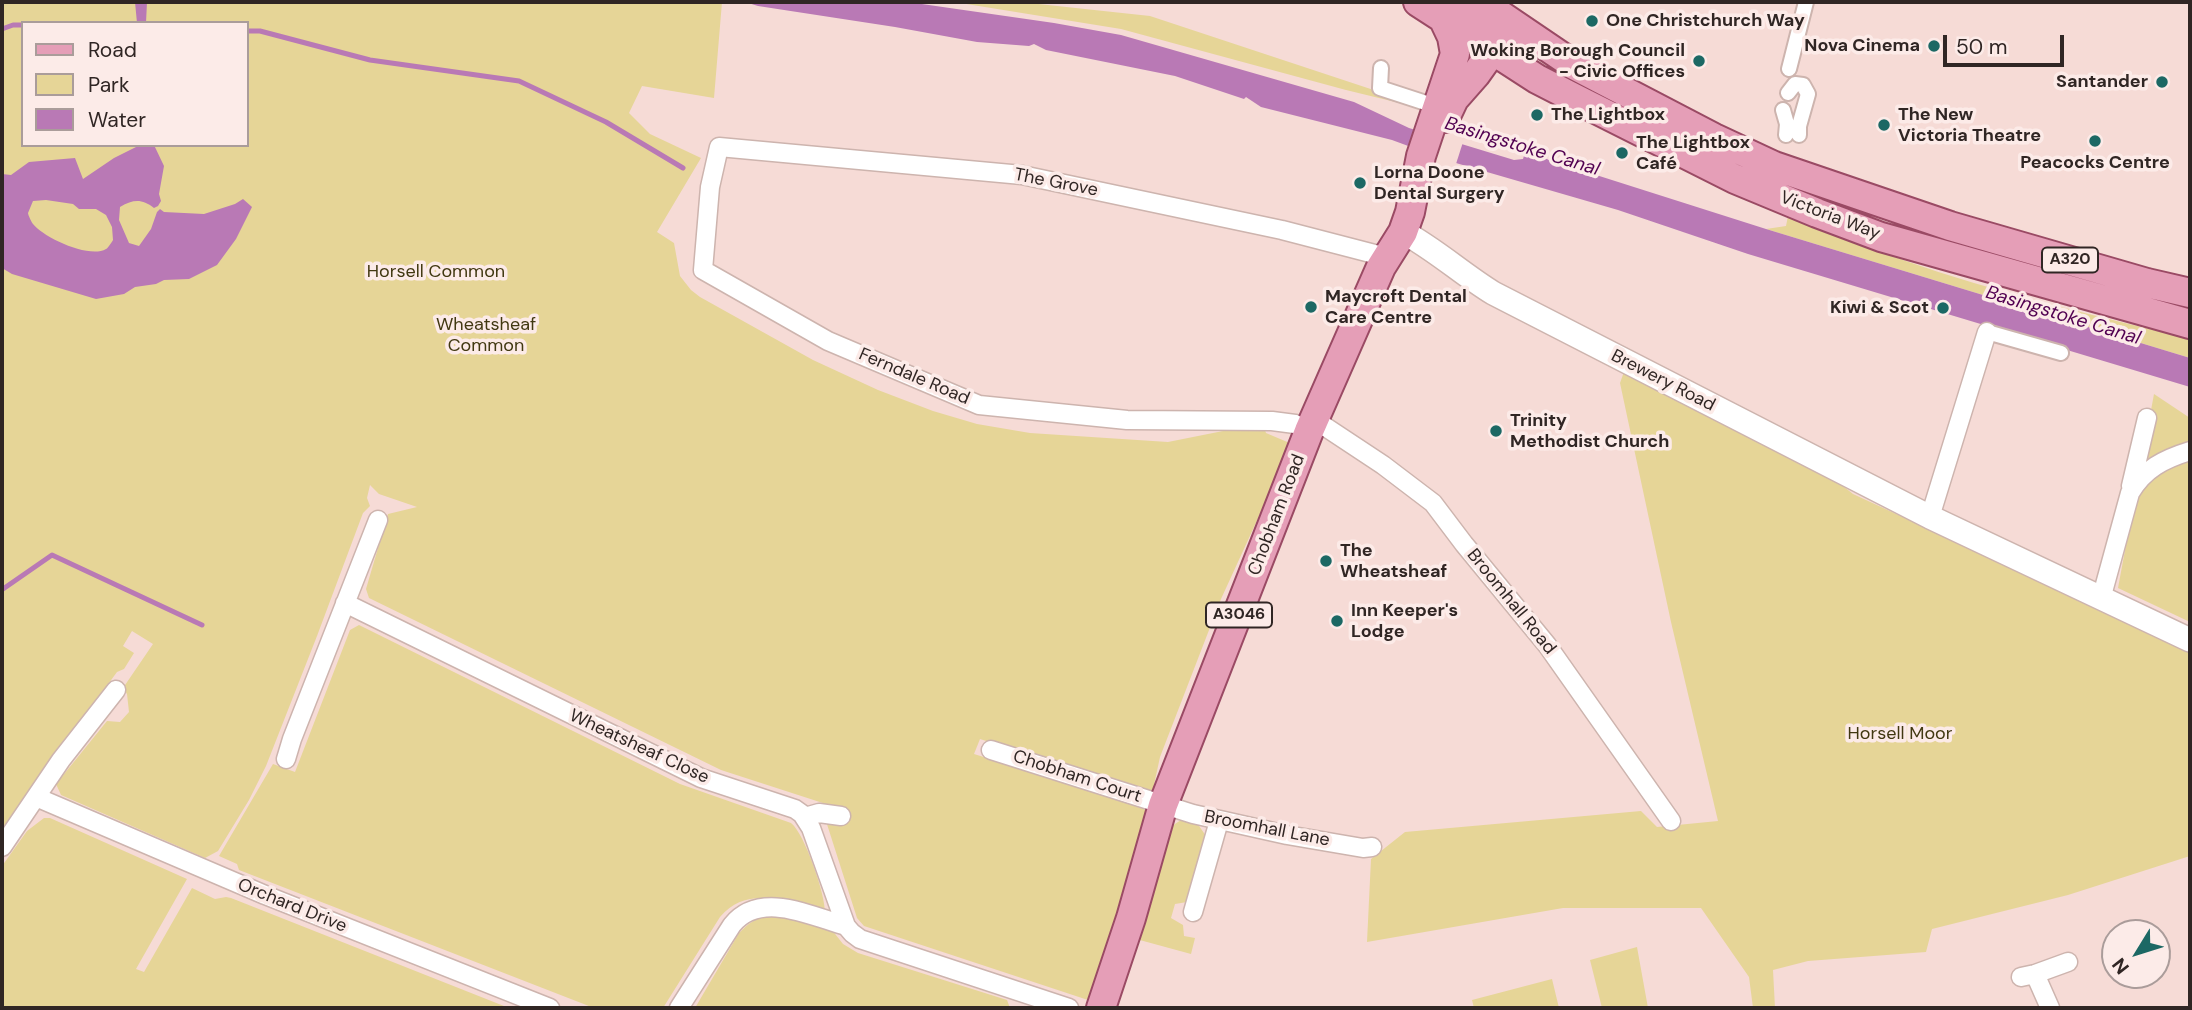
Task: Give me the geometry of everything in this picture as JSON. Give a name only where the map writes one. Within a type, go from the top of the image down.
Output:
[{"type":"main road","name":"Victoria Way","points":[[1418,2],[1448,10],[1574,65],[1703,133],[1774,166],[1950,226],[2190,293]]},
{"type":"main road","name":"Chobham Road","points":[[1101,1008],[1131,918],[1163,805],[1312,426],[1386,257],[1403,232],[1410,212],[1434,116],[1455,54],[1448,10]]},
{"type":"main road","name":"Victoria Way","points":[[1489,27],[1538,79],[1735,179],[1816,214],[1881,237],[2190,324]]},
{"type":"main road","name":"Chobham Road","points":[[1434,116],[1489,27]]},
{"type":"main road","name":"Chobham Road","points":[[1434,116],[1450,106],[1469,83],[1489,27]]},
{"type":"main road","name":"A320","points":[[1469,83],[1481,76],[1506,72],[1538,79]]},
{"type":"street","points":[[1789,69],[1806,2]]},
{"type":"street","points":[[1381,68],[1380,88],[1434,116]]},
{"type":"street","points":[[1788,93],[1795,84],[1803,85],[1808,94],[1791,126]]},
{"type":"street","name":"The Grove","points":[[719,147],[1022,175],[1282,230],[1386,257]]},
{"type":"street","name":"Ferndale Road","points":[[719,147],[710,187],[703,270],[828,341],[979,405],[1127,420],[1272,421],[1312,426]]},
{"type":"street","name":"Brewery Road","points":[[1403,232],[1420,241],[1474,281],[1530,313],[1930,517],[2190,640]]},
{"type":"street","points":[[1930,517],[1987,332],[2061,353]]},
{"type":"street","points":[[2101,598],[2147,418]]},
{"type":"street","name":"Broomhall Road","points":[[1312,426],[1399,476],[1433,503],[1547,645],[1671,821]]},
{"type":"street","points":[[2130,493],[2138,480],[2150,469],[2160,462],[2190,451]]},
{"type":"street","points":[[286,759],[378,520]]},
{"type":"street","name":"Wheatsheaf Close","points":[[345,603],[701,778],[782,804],[805,817]]},
{"type":"street","points":[[2,847],[61,760],[112,700]]},
{"type":"street","name":"Chobham Court","points":[[991,750],[1163,805]]},
{"type":"street","name":"Orchard Drive","points":[[36,797],[265,895],[550,1008]]},
{"type":"street","name":"Broomhall Lane","points":[[1163,805],[1219,821],[1312,840],[1372,847]]},
{"type":"street","points":[[841,816],[819,813],[805,817],[846,926],[852,933],[860,939],[1022,1000],[1069,1008]]},
{"type":"street","points":[[1193,912],[1219,821]]},
{"type":"street","points":[[679,1008],[732,925],[749,912],[764,907],[780,907],[846,926]]},
{"type":"street","points":[[2050,1008],[2028,976],[2058,960]]},
{"type":"green space","points":[[2,2],[722,2],[714,98],[642,86],[629,113],[650,134],[701,158],[657,232],[674,243],[680,276],[700,297],[813,360],[878,390],[977,424],[1030,433],[1168,442],[1233,429],[1265,430],[1266,433],[1292,444],[1221,599],[1160,757],[1152,794],[980,739],[974,754],[1146,810],[1131,872],[1091,1001],[864,926],[857,918],[825,818],[829,805],[721,770],[369,598],[366,589],[388,514],[417,507],[379,494],[370,485],[367,498],[370,506],[363,513],[266,766],[218,851],[205,858],[61,795],[56,784],[107,721],[120,722],[129,712],[127,694],[123,688],[153,644],[132,631],[123,646],[134,653],[124,669],[117,672],[2,829]]},
{"type":"green space","points":[[954,2],[1020,2],[1150,16],[1422,106],[1420,108],[1346,90],[1121,29]]},
{"type":"green space","points":[[1788,216],[1903,260],[1974,283],[2190,339],[2190,358],[1766,229],[1786,226]]},
{"type":"green space","name":"Horsell Moor","points":[[1625,369],[1833,478],[1853,494],[2190,650],[2190,856],[2068,895],[1932,929],[1926,952],[1808,961],[1773,970],[1775,1008],[1753,1008],[1749,977],[1701,908],[1563,908],[1367,942],[1371,859],[1405,832],[1641,811],[1657,827],[1718,821],[1671,622],[1620,383]]},
{"type":"green space","points":[[2154,394],[2190,418],[2190,622],[2118,588]]},
{"type":"green space","points":[[359,625],[680,784],[791,823],[802,839],[813,865],[825,912],[770,899],[744,900],[720,917],[663,1008],[594,1008],[239,870],[237,864],[219,856],[273,764],[295,772],[350,630]]},
{"type":"green space","points":[[44,818],[50,818],[187,879],[136,969],[144,972],[192,888],[215,899],[231,898],[509,1008],[2,1008],[2,866],[27,831]]},
{"type":"green space","points":[[1181,820],[1197,823],[1206,836],[1187,902],[1175,904],[1171,918],[1183,925],[1184,936],[1195,938],[1191,954],[1136,939],[1169,828]]},
{"type":"green space","points":[[771,916],[798,918],[832,930],[843,944],[858,953],[1007,1000],[1010,1008],[695,1008],[739,933],[753,921]]},
{"type":"green space","points":[[1637,947],[1648,1008],[1602,1008],[1590,960]]},
{"type":"green space","points":[[1552,979],[1559,1008],[1474,1008],[1472,1000]]},
{"type":"water","points":[[135,2],[147,2],[146,21],[137,21]]},
{"type":"water","points":[[745,2],[908,2],[1121,35],[1354,102],[1409,128],[1514,160],[1523,159],[1526,149],[1549,160],[1766,229],[2190,358],[2190,387],[1748,254],[1618,210],[1449,161],[1392,140],[1261,107],[1246,97],[1244,99],[1175,76],[1046,50],[1034,44],[1029,46],[977,42]]},
{"type":"water","points":[[136,147],[155,147],[164,166],[159,194],[161,201],[154,208],[138,201],[120,207],[119,220],[129,243],[139,246],[160,209],[164,212],[204,214],[243,199],[252,207],[236,239],[217,265],[189,279],[164,280],[135,287],[124,294],[96,299],[12,274],[2,268],[2,174],[11,175],[29,162],[75,158],[83,179]],"holes":[[[33,201],[73,204],[79,209],[96,209],[106,215],[112,227],[113,240],[107,249],[89,251],[67,245],[38,229],[28,214]]]},
{"type":"pier","points":[[1417,127],[1463,142],[1456,164],[1444,163],[1408,150]]},
{"type":"waterway","points":[[2,29],[21,25]]},
{"type":"waterway","points":[[248,31],[260,31],[370,60],[519,81],[606,122],[683,168]]},
{"type":"waterway","points":[[2,588],[52,555],[202,625]]},
{"type":"place","name":"One Christchurch Way","points":[[1592,21]]},
{"type":"place","name":"Nova Cinema","points":[[1934,46]]},
{"type":"place","name":"Woking Borough Council - Civic Offices","points":[[1699,61]]},
{"type":"place","name":"Santander","points":[[2162,82]]},
{"type":"place","name":"The Lightbox","points":[[1537,115]]},
{"type":"place","name":"The New Victoria Theatre","points":[[1884,125]]},
{"type":"place","name":"Peacocks Centre","points":[[2095,141]]},
{"type":"place","name":"The Lightbox Café","points":[[1622,153]]},
{"type":"place","name":"Lorna Doone Dental Surgery","points":[[1360,183]]},
{"type":"place","name":"Maycroft Dental Care Centre","points":[[1311,307]]},
{"type":"place","name":"Kiwi & Scot","points":[[1943,308]]},
{"type":"place","name":"Trinity Methodist Church","points":[[1496,431]]},
{"type":"place","name":"The Wheatsheaf","points":[[1326,561]]},
{"type":"place","name":"Inn Keeper's Lodge","points":[[1337,621]]},
{"type":"water label","name":"Basingstoke Canal","points":[[1522,147]]},
{"type":"water label","name":"Basingstoke Canal","points":[[2063,316]]},
{"type":"park label","name":"Horsell Common","points":[[436,272]]},
{"type":"park label","name":"Wheatsheaf Common","points":[[486,335]]}]
